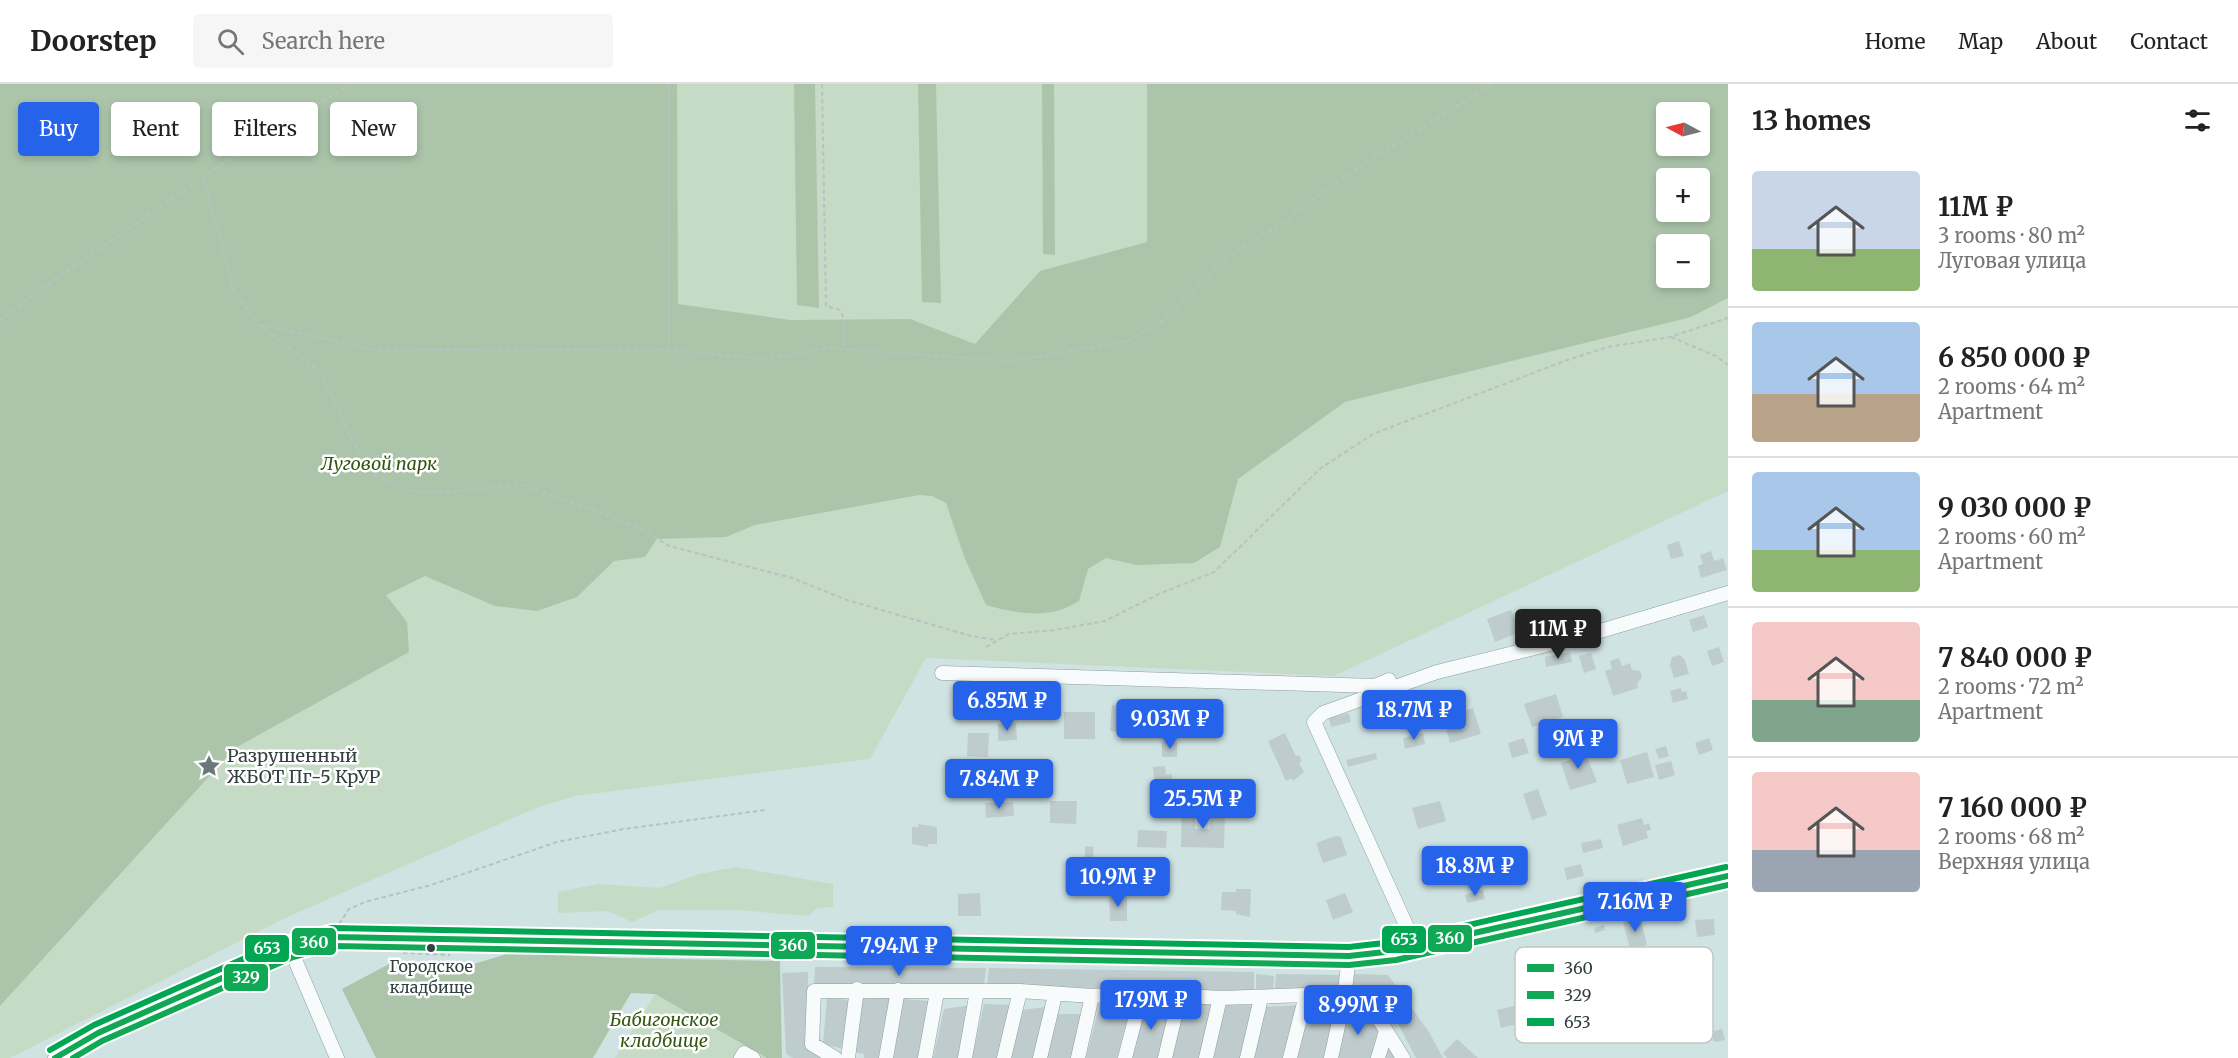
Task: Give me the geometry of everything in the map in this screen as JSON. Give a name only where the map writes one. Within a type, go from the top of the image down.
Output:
[{"type":"street","points":[[1416,946],[1314,722],[1323,713],[1437,672],[1587,635],[1728,593]]},
{"type":"street","points":[[942,673],[1375,686],[1391,679],[1415,680]]},
{"type":"street","points":[[55,1058],[98,1033],[290,948],[333,938],[1349,956],[1416,946],[1728,876]]},
{"type":"street","points":[[290,948],[337,1058]]},
{"type":"street","points":[[1331,1058],[1344,999],[1349,956]]},
{"type":"street","points":[[848,1058],[857,989]]},
{"type":"street","points":[[835,1058],[812,1044],[814,991],[857,989],[937,992],[1020,991],[1092,996],[1142,993],[1220,998],[1306,995],[1344,999],[1369,1003],[1403,1058]]},
{"type":"street","points":[[886,1058],[898,990]]},
{"type":"street","points":[[965,1058],[977,991]]},
{"type":"street","points":[[1004,1058],[1020,991]]},
{"type":"street","points":[[925,1058],[937,992]]},
{"type":"street","points":[[1125,1058],[1142,993]]},
{"type":"street","points":[[1040,1058],[1055,995]]},
{"type":"street","points":[[1165,1058],[1180,995]]},
{"type":"street","points":[[1290,1058],[1306,995]]},
{"type":"street","points":[[1078,1058],[1092,996]]},
{"type":"street","points":[[1206,1058],[1220,998]]},
{"type":"street","points":[[1247,1058],[1261,998]]},
{"type":"street","points":[[1378,1058],[1386,1031]]},
{"type":"street","points":[[741,1058],[744,1053],[753,1058]]},
{"type":"path","points":[[0,321],[38,291],[204,179],[260,138],[352,84]]},
{"type":"path","points":[[669,84],[669,350]]},
{"type":"path","points":[[822,84],[826,306],[840,310],[844,319],[844,349]]},
{"type":"path","points":[[258,324],[376,351],[669,350],[765,359],[828,348],[1012,361],[1127,341],[1164,320],[1229,256],[1281,224],[1339,180],[1492,84]]},
{"type":"path","points":[[204,179],[234,291],[258,324],[320,372],[366,468],[380,478],[411,491],[437,493],[522,485],[610,516],[645,531],[669,546],[792,578],[847,600],[971,636],[995,640]]},
{"type":"path","points":[[986,647],[1008,634],[1055,630],[1105,621],[1161,593],[1214,572],[1321,468],[1373,434],[1598,350],[1670,337],[1728,318]]},
{"type":"path","points":[[1670,337],[1716,356],[1728,364]]},
{"type":"path","points":[[333,938],[343,913],[349,909],[431,885],[557,842],[624,829],[765,810]]},
{"type":"green space","name":"Луговой парк","points":[[0,84],[1728,84],[1728,491],[1334,676],[926,658],[870,759],[575,796],[536,808],[283,919],[10,1058],[0,1058]]},
{"type":"green space","name":"Луговой парк","points":[[0,84],[677,84],[678,304],[790,320],[910,319],[975,344],[1040,271],[1147,242],[1147,84],[1728,84],[1728,298],[1691,317],[1345,402],[1238,479],[1220,547],[1194,563],[1136,565],[1106,558],[1088,569],[1079,601],[1068,607],[1045,613],[1010,611],[986,605],[965,559],[946,503],[932,496],[919,495],[755,525],[726,537],[657,539],[645,557],[614,561],[577,597],[537,611],[495,606],[425,576],[386,595],[407,622],[409,652],[235,748],[0,1006]]},
{"type":"green space","points":[[794,84],[815,84],[819,308],[797,305]]},
{"type":"green space","points":[[918,84],[936,84],[941,303],[922,302]]},
{"type":"green space","points":[[1042,84],[1054,84],[1055,255],[1043,254]]},
{"type":"green space","points":[[736,867],[833,884],[833,907],[816,908],[809,916],[736,910],[659,910],[632,922],[608,911],[558,913],[558,892],[598,884],[660,888],[699,874]]},
{"type":"green space","points":[[513,952],[618,958],[780,961],[782,1058],[767,1058],[655,994],[631,993],[593,1058],[376,1058],[342,989],[389,964],[451,971]]},
{"type":"green space","name":"Бабигонское кладбище","points":[[655,994],[767,1058],[615,1058]]},
{"type":"building","points":[[1679,541],[1684,556],[1671,559],[1667,545]]},
{"type":"building","points":[[1711,551],[1714,561],[1723,558],[1727,570],[1701,578],[1698,566],[1703,564],[1700,555]]},
{"type":"building","points":[[1511,610],[1520,632],[1495,642],[1487,619]]},
{"type":"building","points":[[1704,615],[1708,627],[1693,632],[1689,620]]},
{"type":"building","points":[[1719,647],[1724,662],[1712,666],[1707,651]]},
{"type":"building","points":[[1570,652],[1572,662],[1546,667],[1545,657]]},
{"type":"building","points":[[1591,653],[1596,669],[1584,673],[1579,656]]},
{"type":"building","points":[[1680,655],[1685,660],[1689,674],[1674,678],[1670,665],[1672,657]]},
{"type":"building","points":[[1619,658],[1622,666],[1630,663],[1632,670],[1640,671],[1642,677],[1637,684],[1638,688],[1613,696],[1605,671],[1612,669],[1610,661]]},
{"type":"building","points":[[1681,688],[1682,692],[1686,691],[1688,699],[1673,703],[1670,691]]},
{"type":"building","points":[[1556,694],[1563,717],[1532,727],[1524,704]]},
{"type":"building","points":[[1418,702],[1421,716],[1392,724],[1388,707]]},
{"type":"building","points":[[1112,705],[1128,707],[1126,732],[1110,731]]},
{"type":"building","points":[[1453,705],[1455,714],[1473,708],[1481,734],[1450,743],[1441,709]]},
{"type":"building","points":[[1064,712],[1095,712],[1095,739],[1064,739]]},
{"type":"building","points":[[1349,713],[1351,722],[1331,727],[1329,718]]},
{"type":"building","points":[[1016,723],[1017,740],[998,741],[998,724]]},
{"type":"building","points":[[1603,728],[1607,739],[1594,743],[1591,732]]},
{"type":"building","points":[[968,733],[989,733],[988,757],[967,756]]},
{"type":"building","points":[[1285,733],[1296,756],[1299,755],[1302,762],[1299,763],[1304,772],[1293,781],[1292,778],[1286,781],[1268,741]]},
{"type":"building","points":[[1423,733],[1425,744],[1405,749],[1403,738]]},
{"type":"building","points":[[1524,738],[1529,753],[1512,758],[1508,743]]},
{"type":"building","points":[[1709,738],[1713,750],[1699,755],[1695,743]]},
{"type":"building","points":[[1162,742],[1177,742],[1177,757],[1162,757]]},
{"type":"building","points":[[1666,746],[1669,756],[1659,759],[1655,749]]},
{"type":"building","points":[[1583,747],[1597,782],[1570,790],[1561,763],[1570,760],[1568,752]]},
{"type":"building","points":[[1647,752],[1654,777],[1627,784],[1620,760]]},
{"type":"building","points":[[1376,753],[1377,759],[1348,767],[1346,760]]},
{"type":"building","points":[[1671,761],[1675,775],[1659,780],[1655,765]]},
{"type":"building","points":[[1165,766],[1166,775],[1172,774],[1173,785],[1155,786],[1153,767]]},
{"type":"building","points":[[1538,789],[1547,815],[1532,820],[1523,794]]},
{"type":"building","points":[[1050,801],[1077,801],[1076,824],[1050,823]]},
{"type":"building","points":[[1440,801],[1446,821],[1418,829],[1412,808]]},
{"type":"building","points":[[1013,802],[1014,816],[986,818],[985,803]]},
{"type":"building","points":[[1182,808],[1195,808],[1195,829],[1210,829],[1211,809],[1225,809],[1224,848],[1181,847]]},
{"type":"building","points":[[1642,818],[1644,825],[1649,823],[1651,830],[1646,831],[1648,838],[1623,846],[1617,825]]},
{"type":"building","points":[[918,824],[937,827],[937,844],[928,844],[928,847],[912,844],[912,827],[918,827]]},
{"type":"building","points":[[1138,830],[1167,831],[1166,848],[1137,847]]},
{"type":"building","points":[[1336,836],[1341,837],[1347,855],[1323,863],[1316,843]]},
{"type":"building","points":[[1601,839],[1603,848],[1583,853],[1581,843]]},
{"type":"building","points":[[1085,846],[1094,847],[1093,857],[1085,857]]},
{"type":"building","points":[[1581,864],[1584,876],[1567,880],[1564,868]]},
{"type":"building","points":[[1236,889],[1251,889],[1250,917],[1236,914],[1236,911],[1221,910],[1222,892],[1236,892]]},
{"type":"building","points":[[1483,890],[1485,899],[1467,903],[1465,895]]},
{"type":"building","points":[[980,893],[981,916],[958,916],[958,894]]},
{"type":"building","points":[[1345,893],[1353,912],[1333,920],[1326,900]]},
{"type":"building","points":[[1109,896],[1127,896],[1127,921],[1110,921]]},
{"type":"building","points":[[1640,917],[1647,945],[1629,947],[1623,922]]},
{"type":"building","points":[[1714,919],[1715,935],[1697,937],[1695,920]]},
{"type":"building","points":[[1604,925],[1605,930],[1595,933],[1594,928]]},
{"type":"building","points":[[815,967],[986,968],[984,986],[814,986]]},
{"type":"building","points":[[989,968],[1254,972],[1254,991],[987,986]]},
{"type":"building","points":[[808,972],[807,1047],[824,1058],[793,1058],[786,1054],[782,973]]},
{"type":"building","points":[[1256,974],[1274,976],[1273,990],[1256,989]]},
{"type":"building","points":[[1276,974],[1342,975],[1340,993],[1275,991]]},
{"type":"building","points":[[1353,974],[1388,975],[1429,1032],[1443,1058],[1416,1058],[1384,997],[1350,993]]},
{"type":"building","points":[[827,998],[850,1000],[844,1049],[823,1044]]},
{"type":"building","points":[[890,998],[880,1058],[864,1058],[864,1054],[853,1052],[863,999]]},
{"type":"building","points":[[903,999],[929,1001],[918,1058],[892,1058]]},
{"type":"building","points":[[1183,1000],[1215,1004],[1202,1058],[1169,1058]]},
{"type":"building","points":[[1132,1001],[1117,1058],[1086,1058],[1100,1003]]},
{"type":"building","points":[[1144,1003],[1171,1006],[1159,1058],[1130,1058]]},
{"type":"building","points":[[1223,1003],[1255,1006],[1243,1058],[1211,1058]]},
{"type":"building","points":[[984,1004],[1013,1005],[1000,1058],[972,1058]]},
{"type":"building","points":[[1308,1004],[1335,1012],[1326,1058],[1295,1058]]},
{"type":"building","points":[[971,1005],[960,1058],[933,1058],[944,1009]]},
{"type":"building","points":[[1298,1005],[1285,1058],[1252,1058],[1265,1007]]},
{"type":"building","points":[[1350,1006],[1360,1008],[1378,1030],[1371,1058],[1338,1058]]},
{"type":"building","points":[[1515,1006],[1515,1025],[1501,1028],[1497,1010]]},
{"type":"building","points":[[1047,1007],[1035,1058],[1009,1058],[1021,1010]]},
{"type":"building","points":[[1057,1014],[1085,1014],[1074,1058],[1046,1058]]},
{"type":"building","points":[[1722,1029],[1725,1040],[1714,1042],[1713,1031]]},
{"type":"building","points":[[1457,1039],[1478,1058],[1447,1058],[1443,1053]]},
{"type":"building","points":[[1387,1044],[1394,1058],[1383,1058]]},
{"type":"transit line","name":"653","points":[[50,1050],[94,1025],[286,940],[332,928],[1349,947],[1393,942],[1726,867]]},
{"type":"transit line","name":"360","points":[[55,1058],[98,1033],[290,948],[333,937],[1349,956],[1394,951],[1728,876]]},
{"type":"transit line","name":"329","points":[[73,1058],[102,1041],[293,957],[334,946],[1349,965],[1396,960],[1728,885]]},
{"type":"place","name":"Разрушенный ЖБОТ Пг-5 КрУР","points":[[209,766]]},
{"type":"place","name":"Городское кладбище","points":[[431,948]]}]
